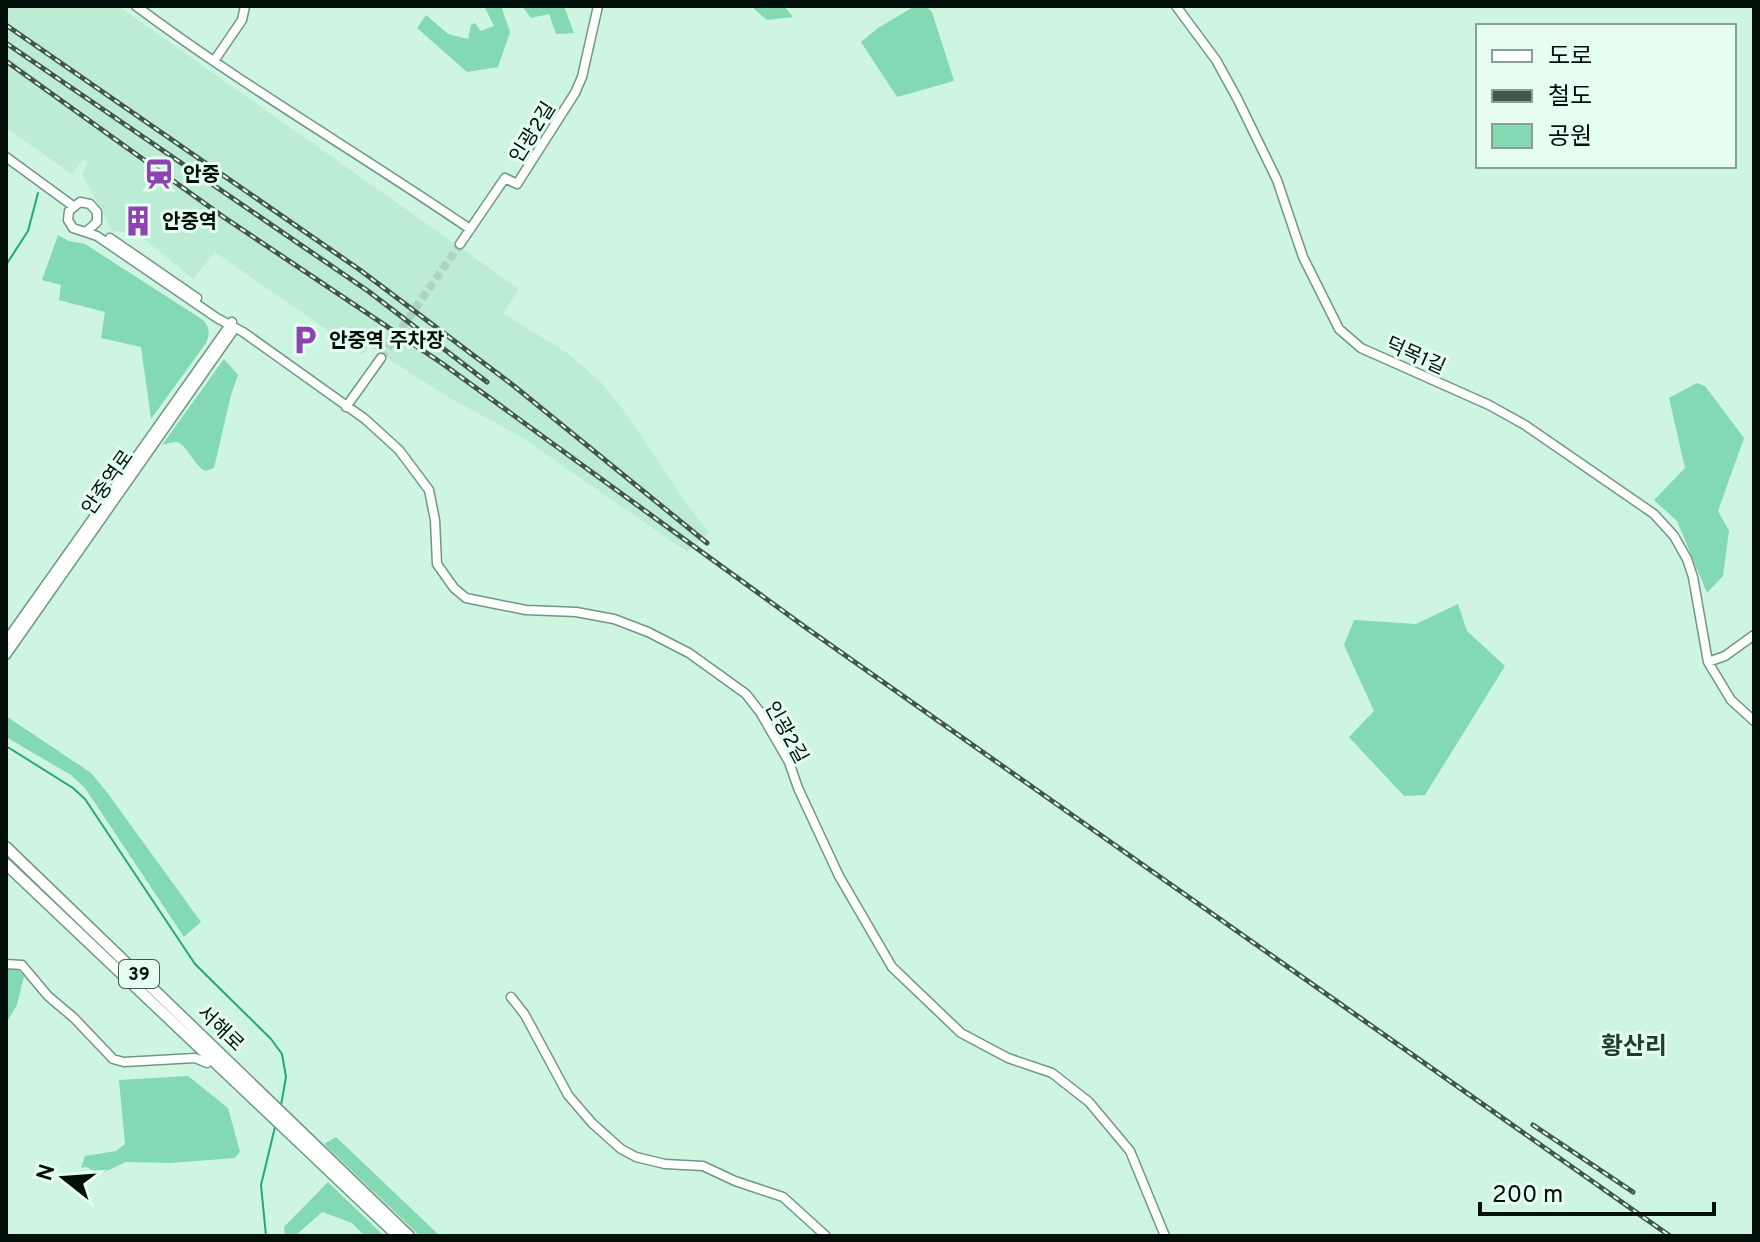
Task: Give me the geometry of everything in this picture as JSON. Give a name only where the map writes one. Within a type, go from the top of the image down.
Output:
[{"type":"main road","name":"서해로","points":[[6,847],[269,1111]]},
{"type":"main road","name":"서해로","points":[[6,864],[269,1111],[285,1121],[409,1236]]},
{"type":"main road","name":"서해로","points":[[285,1121],[398,1236]]},
{"type":"street","points":[[136,6],[214,61],[470,229]]},
{"type":"street","points":[[214,61],[242,20],[245,6]]},
{"type":"street","name":"인광2길","points":[[460,244],[505,178],[517,184],[527,172],[575,93],[582,77],[598,6]]},
{"type":"street","name":"덕목1길","points":[[1176,6],[1216,60],[1237,98],[1277,180],[1303,257],[1339,329],[1361,348],[1489,405],[1525,425],[1654,514],[1674,536],[1687,559],[1708,662],[1731,700],[1754,721]]},
{"type":"street","points":[[6,157],[73,206]]},
{"type":"street","points":[[85,202],[94,207],[98,217],[91,228],[77,231],[70,225],[68,216],[73,206],[85,202]]},
{"type":"street","name":"인광2길","points":[[91,228],[99,230],[365,419],[399,450],[429,490],[435,520],[437,564],[454,588],[466,598],[526,610],[576,612],[614,619],[689,653],[746,694],[789,762],[839,876],[892,967],[961,1033],[996,1053],[1052,1073],[1089,1102],[1130,1151],[1165,1236]]},
{"type":"street","points":[[6,641],[232,325]]},
{"type":"street","name":"안중역로","points":[[6,655],[232,325]]},
{"type":"street","points":[[346,407],[381,358]]},
{"type":"street","points":[[1708,662],[1725,656],[1754,635]]},
{"type":"street","name":"서해로","points":[[6,964],[22,965],[48,996],[113,1059],[124,1062],[195,1058],[207,1063]]},
{"type":"street","points":[[511,997],[525,1015],[568,1095],[592,1123],[621,1149],[636,1157],[665,1164],[703,1166],[735,1181],[783,1197],[826,1236]]},
{"type":"shaded area","points":[[6,6],[118,6],[519,289],[503,313],[567,353],[600,381],[709,532],[687,552],[520,436],[448,397],[369,346],[363,355],[215,252],[193,279],[137,233],[112,231],[82,174],[88,163],[83,159],[72,174],[6,128]]},
{"type":"green space","points":[[484,6],[501,6],[510,32],[498,67],[467,72],[417,28],[426,15],[448,34],[468,39],[471,25],[475,23],[481,31],[494,26]]},
{"type":"green space","points":[[522,6],[564,6],[574,33],[556,34],[549,14],[531,18]]},
{"type":"green space","points":[[751,6],[784,6],[793,17],[767,20]]},
{"type":"green space","points":[[915,6],[926,6],[932,12],[954,81],[897,97],[861,42]]},
{"type":"green space","points":[[58,235],[85,244],[203,320],[207,326],[209,333],[206,343],[151,419],[141,347],[101,338],[105,312],[59,300],[61,285],[42,280]]},
{"type":"green space","points":[[224,359],[238,375],[214,468],[205,471],[179,443],[162,445]]},
{"type":"green space","points":[[1697,383],[1705,386],[1744,438],[1718,511],[1729,531],[1723,576],[1707,593],[1677,521],[1654,500],[1685,468],[1669,398]]},
{"type":"green space","points":[[1458,604],[1467,631],[1505,666],[1425,795],[1404,796],[1349,737],[1374,711],[1344,645],[1354,620],[1416,624]]},
{"type":"green space","points":[[6,716],[91,773],[106,791],[201,922],[184,937],[85,788],[71,775],[6,737]]},
{"type":"green space","points":[[6,968],[17,969],[24,976],[17,1005],[6,1023]]},
{"type":"green space","points":[[188,1076],[228,1108],[240,1152],[235,1158],[170,1163],[126,1162],[100,1174],[86,1167],[81,1168],[85,1156],[116,1151],[125,1144],[119,1080]]},
{"type":"green space","points":[[336,1137],[440,1236],[420,1236],[324,1144]]},
{"type":"green space","points":[[328,1182],[384,1236],[365,1236],[352,1223],[322,1212],[295,1236],[285,1236],[284,1227]]},
{"type":"waterway","points":[[6,265],[28,231],[38,193]]},
{"type":"waterway","points":[[6,746],[73,788],[85,799],[195,964],[271,1039],[282,1054],[286,1077],[281,1105]]},
{"type":"waterway","points":[[266,1236],[261,1185],[275,1127]]},
{"type":"tunnel","points":[[381,358],[460,244]]},
{"type":"railway","points":[[6,25],[360,270],[514,386],[707,543]]},
{"type":"railway","points":[[6,43],[368,291],[487,382]]},
{"type":"railway","points":[[6,61],[225,218],[443,364],[805,627],[1670,1236]]},
{"type":"railway","points":[[1533,1125],[1633,1192]]},
{"type":"place","name":"안중","points":[[159,174]]},
{"type":"place","name":"안중역","points":[[138,221]]},
{"type":"place","name":"안중역 주차장","points":[[305,340]]},
{"type":"district","name":"황산리","points":[[1634,1046]]}]
